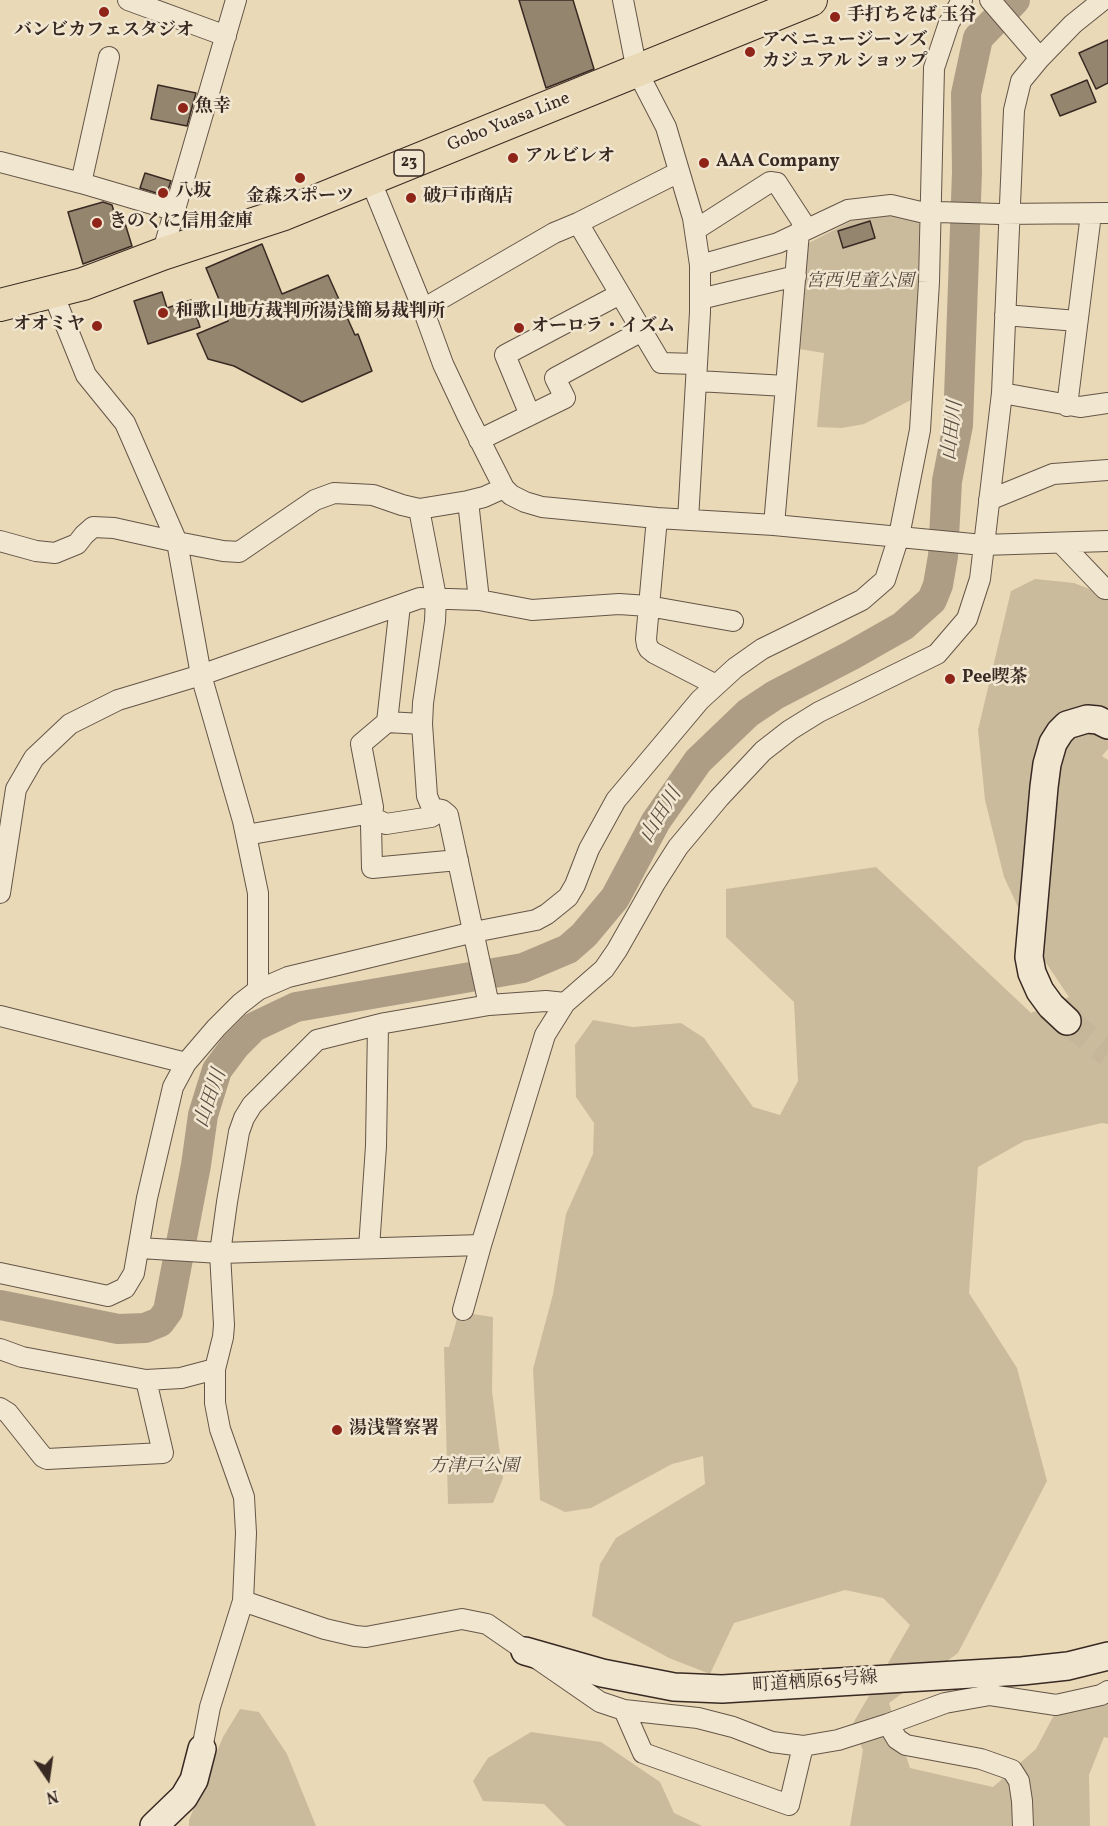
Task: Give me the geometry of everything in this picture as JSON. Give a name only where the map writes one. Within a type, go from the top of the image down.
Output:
[{"type":"main road","name":"Gobo Yuasa Line","points":[[0,305],[83,284],[162,254],[284,214],[637,71],[787,4]]},
{"type":"street","points":[[128,0],[226,36]]},
{"type":"street","points":[[162,254],[236,0]]},
{"type":"street","points":[[623,0],[637,71],[666,127],[693,218],[700,265],[697,372],[688,519]]},
{"type":"street","points":[[0,1272],[108,1296],[125,1288],[147,1248],[147,1198],[173,1087],[186,1063],[240,1004],[258,990],[288,977],[475,936],[536,920],[548,914],[568,897],[589,849],[616,800],[700,700],[735,668],[762,649],[862,600],[885,580],[904,537],[920,430],[934,213],[934,68],[949,23],[962,0]]},
{"type":"street","points":[[990,0],[1040,58]]},
{"type":"street","points":[[463,1310],[545,1035],[565,1003],[604,969],[678,847],[763,751],[790,730],[819,712],[937,654],[967,619],[980,579],[975,544],[989,500],[1002,393],[1005,315],[1004,214],[1014,110],[1021,81],[1073,24],[1103,0]]},
{"type":"street","points":[[81,183],[109,57]]},
{"type":"street","points":[[0,162],[176,211]]},
{"type":"street","points":[[423,309],[554,233],[679,172]]},
{"type":"street","points":[[370,179],[443,364],[504,488],[518,499],[542,507],[657,518],[774,525],[975,544],[1108,541]]},
{"type":"street","points":[[695,230],[770,182],[777,183],[803,230],[796,276],[774,525]]},
{"type":"street","points":[[700,265],[777,243],[848,210],[891,205],[934,213],[1099,214],[1077,321],[1067,406]]},
{"type":"street","points":[[578,223],[661,363],[697,372],[786,386]]},
{"type":"street","points":[[700,299],[796,276]]},
{"type":"street","points":[[52,291],[86,375],[125,423],[177,542],[201,675],[246,834],[258,893],[258,990]]},
{"type":"street","points":[[530,415],[505,355],[620,294]]},
{"type":"street","points":[[1005,315],[1077,321]]},
{"type":"street","points":[[479,440],[565,398],[555,378],[642,331]]},
{"type":"street","points":[[1002,393],[1067,406],[1080,407],[1108,403]]},
{"type":"street","points":[[989,500],[1053,474],[1108,471]]},
{"type":"street","points":[[0,541],[36,552],[55,553],[77,544],[93,527],[114,528],[223,551],[239,552],[315,500],[334,493],[373,495],[402,506],[419,509],[468,501],[504,488]]},
{"type":"street","points":[[468,501],[479,600]]},
{"type":"street","points":[[419,509],[436,597],[422,724],[428,801],[432,808],[442,810],[448,815],[488,1001]]},
{"type":"street","points":[[657,518],[646,639],[650,649],[716,685]]},
{"type":"street","points":[[1061,543],[1105,589],[1108,589]]},
{"type":"street","points":[[0,893],[16,789],[34,758],[70,724],[118,700],[201,675],[420,598],[479,600],[532,610],[619,604],[648,606],[733,621]]},
{"type":"street","points":[[400,605],[387,722],[361,744],[373,807],[372,868],[458,860]]},
{"type":"street","points":[[1067,1021],[1051,1006],[1040,991],[1032,973],[1029,957],[1047,764],[1053,743],[1067,726],[1087,719],[1098,720],[1108,725]]},
{"type":"street","points":[[387,722],[422,724]]},
{"type":"street","points":[[246,834],[366,814],[386,824],[431,817],[442,810]]},
{"type":"street","points":[[164,1821],[184,1797],[194,1780],[210,1707],[243,1601],[246,1533],[244,1497],[215,1403],[215,1369],[224,1325],[214,1253],[227,1202],[239,1132],[244,1118],[252,1105],[317,1040],[488,1001],[565,1003]]},
{"type":"street","points":[[0,1016],[186,1063]]},
{"type":"street","points":[[369,1248],[376,1146],[378,1025]]},
{"type":"street","points":[[147,1248],[214,1253],[481,1245]]},
{"type":"street","points":[[0,1349],[22,1357],[146,1380],[181,1378],[215,1369]]},
{"type":"street","points":[[0,1360],[22,1357]]},
{"type":"street","points":[[0,1408],[8,1413],[40,1454],[47,1459],[163,1453],[146,1380]]},
{"type":"street","points":[[243,1601],[325,1629],[355,1636],[366,1637],[462,1619],[487,1624],[600,1702],[624,1710],[698,1718],[733,1727],[772,1742],[803,1746],[838,1740],[945,1702],[990,1695],[1056,1705],[1101,1695],[1108,1691]]},
{"type":"street","name":"町道栖原65号線","points":[[525,1651],[602,1673],[664,1685],[722,1689],[1022,1671],[1068,1666],[1108,1656]]},
{"type":"street","points":[[624,1710],[643,1753],[789,1805],[803,1746]]},
{"type":"street","points":[[888,1724],[897,1739],[906,1745],[981,1759],[1012,1770],[1019,1781],[1023,1801],[1023,1826]]},
{"type":"green space","name":"宮西児童公園","points":[[892,214],[914,216],[920,224],[913,399],[864,424],[842,428],[817,427],[824,353],[799,349],[803,246],[861,216]]},
{"type":"green space","points":[[1035,579],[1074,583],[1108,596],[1108,749],[1102,756],[1108,760],[1108,1124],[1102,1123],[1024,1141],[978,1167],[969,1293],[1017,1368],[1047,1481],[958,1653],[889,1703],[910,1768],[993,1787],[1036,1749],[1054,1715],[1108,1699],[1108,1738],[1104,1737],[1089,1775],[1090,1826],[850,1826],[863,1750],[852,1725],[910,1625],[883,1598],[845,1590],[734,1623],[710,1674],[669,1658],[592,1616],[600,1564],[616,1538],[705,1484],[703,1456],[672,1464],[591,1508],[565,1512],[540,1500],[533,1369],[553,1294],[566,1214],[593,1154],[594,1123],[576,1097],[575,1045],[593,1020],[633,1027],[681,1023],[704,1038],[753,1107],[780,1115],[798,1081],[794,1002],[726,937],[726,889],[876,867],[1031,1013],[1069,997],[1040,954],[1004,877],[985,800],[978,730],[1011,591]]},
{"type":"green space","name":"方津戸公園","points":[[459,1312],[493,1317],[492,1391],[503,1478],[493,1503],[448,1504],[444,1347],[449,1347]]},
{"type":"green space","points":[[240,1709],[259,1712],[287,1754],[316,1826],[189,1826],[189,1820],[223,1737]]},
{"type":"green space","points":[[531,1732],[601,1742],[660,1782],[674,1813],[702,1826],[566,1826],[544,1804],[483,1801],[473,1781],[488,1758]]},
{"type":"building","points":[[519,0],[573,0],[594,69],[546,88]]},
{"type":"building","points":[[1108,40],[1108,83],[1096,89],[1079,53]]},
{"type":"building","points":[[1087,80],[1096,102],[1060,116],[1051,95]]},
{"type":"building","points":[[158,85],[196,93],[187,126],[151,119]]},
{"type":"building","points":[[145,173],[171,181],[166,196],[140,188]]},
{"type":"building","points":[[103,202],[112,205],[117,222],[124,220],[132,246],[83,264],[68,212]]},
{"type":"building","points":[[870,221],[875,238],[843,248],[838,231]]},
{"type":"building","points":[[262,244],[282,294],[328,275],[355,335],[358,334],[372,371],[302,402],[234,366],[208,359],[197,334],[228,321],[206,268]]},
{"type":"building","points":[[162,292],[167,308],[191,300],[200,327],[148,344],[134,301]]},
{"type":"waterway","name":"山田川","points":[[0,1305],[118,1329],[145,1328],[160,1322],[168,1311],[196,1165],[203,1115],[217,1070],[235,1046],[254,1027],[296,1007],[523,968],[568,949],[584,935],[615,898],[656,821],[698,761],[748,713],[775,695],[903,626],[932,600],[938,585],[943,556],[947,481],[958,425],[967,172],[966,94],[978,38],[1015,0]]},
{"type":"tunnel","points":[[1067,1021],[1108,1053]]},
{"type":"place","name":"バンビカフェスタジオ","points":[[104,12]]},
{"type":"place","name":"手打ちそば 玉谷","points":[[835,17]]},
{"type":"place","name":"アベ ニュージーンズ カジュアル ショップ","points":[[750,52]]},
{"type":"place","name":"魚幸","points":[[183,108]]},
{"type":"place","name":"アルビレオ","points":[[513,158]]},
{"type":"place","name":"AAA Company","points":[[704,163]]},
{"type":"place","name":"金森スポーツ","points":[[300,178]]},
{"type":"place","name":"八坂","points":[[163,193]]},
{"type":"place","name":"破戸市商店","points":[[411,198]]},
{"type":"place","name":"きのくに信用金庫","points":[[97,223]]},
{"type":"place","name":"和歌山地方裁判所湯浅簡易裁判所","points":[[163,313]]},
{"type":"place","name":"オオミヤ","points":[[97,326]]},
{"type":"place","name":"オーロラ・イズム","points":[[519,328]]},
{"type":"place","name":"Pee喫茶","points":[[950,679]]},
{"type":"place","name":"湯浅警察署","points":[[337,1430]]}]
